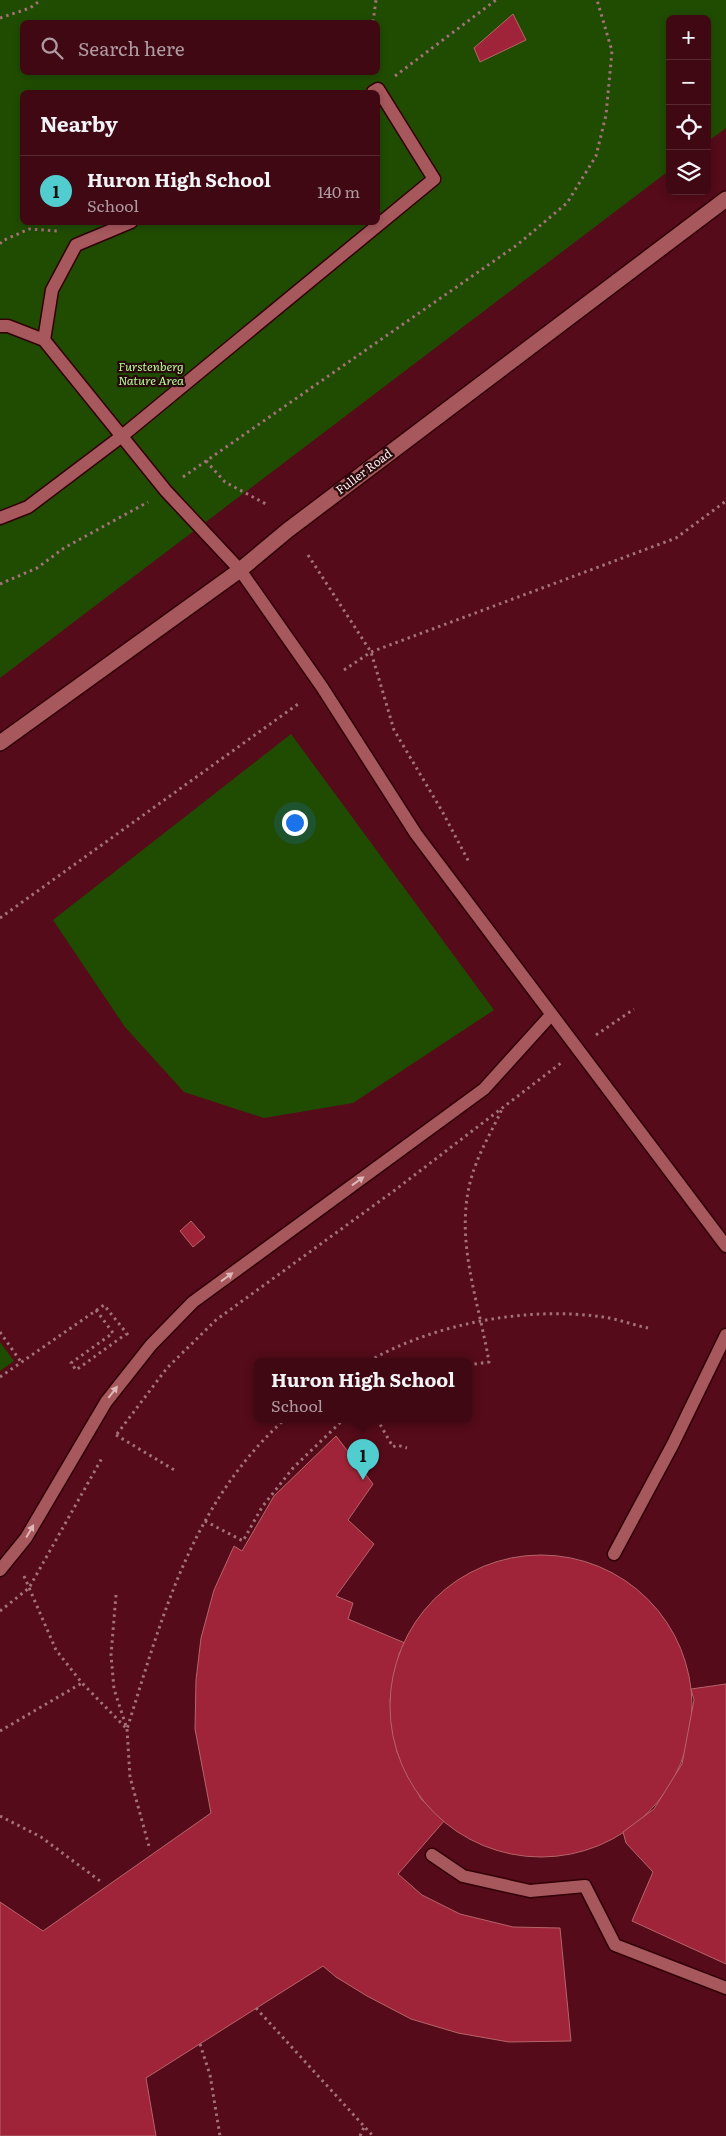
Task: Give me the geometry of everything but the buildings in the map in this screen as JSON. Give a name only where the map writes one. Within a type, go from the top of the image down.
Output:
[{"type":"main road","name":"Fuller Road","points":[[0,743],[240,570],[288,530],[726,198]]},
{"type":"lane","points":[[380,97],[434,179],[380,223]]},
{"type":"lane","points":[[44,340],[52,290],[76,245],[124,225]]},
{"type":"lane","points":[[0,518],[28,507],[122,436],[378,225]]},
{"type":"lane","points":[[0,326],[8,326],[44,340],[166,491],[240,570],[322,687],[416,834],[726,1246]]},
{"type":"lane","points":[[0,1570],[26,1538],[106,1402],[145,1351],[193,1302],[484,1089],[551,1015]]},
{"type":"lane","points":[[614,1554],[673,1444],[726,1335]]},
{"type":"lane","points":[[432,1855],[463,1876],[530,1891],[585,1886],[615,1945],[726,1988]]},
{"type":"path","points":[[0,18],[30,8],[41,0]]},
{"type":"path","points":[[373,20],[376,0]]},
{"type":"path","points":[[377,90],[496,0]]},
{"type":"path","points":[[0,584],[37,568],[64,548],[166,491],[206,461],[517,245],[567,203],[596,156],[606,115],[612,52],[597,0]]},
{"type":"path","points":[[0,244],[2,241],[29,229],[58,232],[76,245]]},
{"type":"path","points":[[206,461],[225,482],[266,504]]},
{"type":"path","points":[[344,670],[371,652],[676,538],[726,500]]},
{"type":"path","points":[[308,555],[371,652],[394,730],[442,811],[474,872]]},
{"type":"path","points":[[0,918],[298,704]]},
{"type":"path","points":[[591,1038],[634,1009]]},
{"type":"path","points":[[111,1444],[167,1368],[216,1320],[564,1062]]},
{"type":"path","points":[[472,1365],[489,1362],[482,1322],[469,1272],[464,1223],[468,1193],[475,1164],[503,1108]]},
{"type":"path","points":[[0,1377],[96,1310],[104,1305],[126,1334],[76,1370],[71,1363],[113,1333],[96,1310]]},
{"type":"path","points":[[377,1358],[418,1340],[519,1314],[565,1314],[604,1317],[648,1328]]},
{"type":"path","points":[[0,1332],[22,1362]]},
{"type":"path","points":[[128,1729],[163,1613],[176,1578],[220,1494],[244,1461],[281,1423]]},
{"type":"path","points":[[205,1521],[243,1542],[262,1507],[293,1468],[340,1423]]},
{"type":"path","points":[[379,1423],[393,1447],[397,1445],[407,1448]]},
{"type":"path","points":[[116,1435],[176,1470]]},
{"type":"path","points":[[0,1611],[29,1588],[106,1452]]},
{"type":"path","points":[[14,1553],[56,1650],[82,1683],[128,1729]]},
{"type":"path","points":[[116,1595],[111,1655],[114,1690],[128,1729],[130,1777],[150,1850]]},
{"type":"path","points":[[0,1731],[82,1683]]},
{"type":"path","points":[[0,1816],[41,1837],[100,1881]]},
{"type":"path","points":[[256,2008],[373,2136]]},
{"type":"path","points":[[200,2044],[210,2075],[220,2136]]},
{"type":"path","points":[[360,2136],[364,2127]]},
{"type":"green space","name":"Furstenberg Nature Area","points":[[0,0],[726,0],[726,128],[711,139],[711,15],[666,15],[666,173],[0,678]]},
{"type":"green space","points":[[291,734],[494,1010],[353,1103],[264,1118],[184,1092],[125,1027],[53,920]]},
{"type":"green space","points":[[0,1342],[14,1361],[0,1371]]},
{"type":"place","name":"Huron High School","points":[[363,1480]]}]
